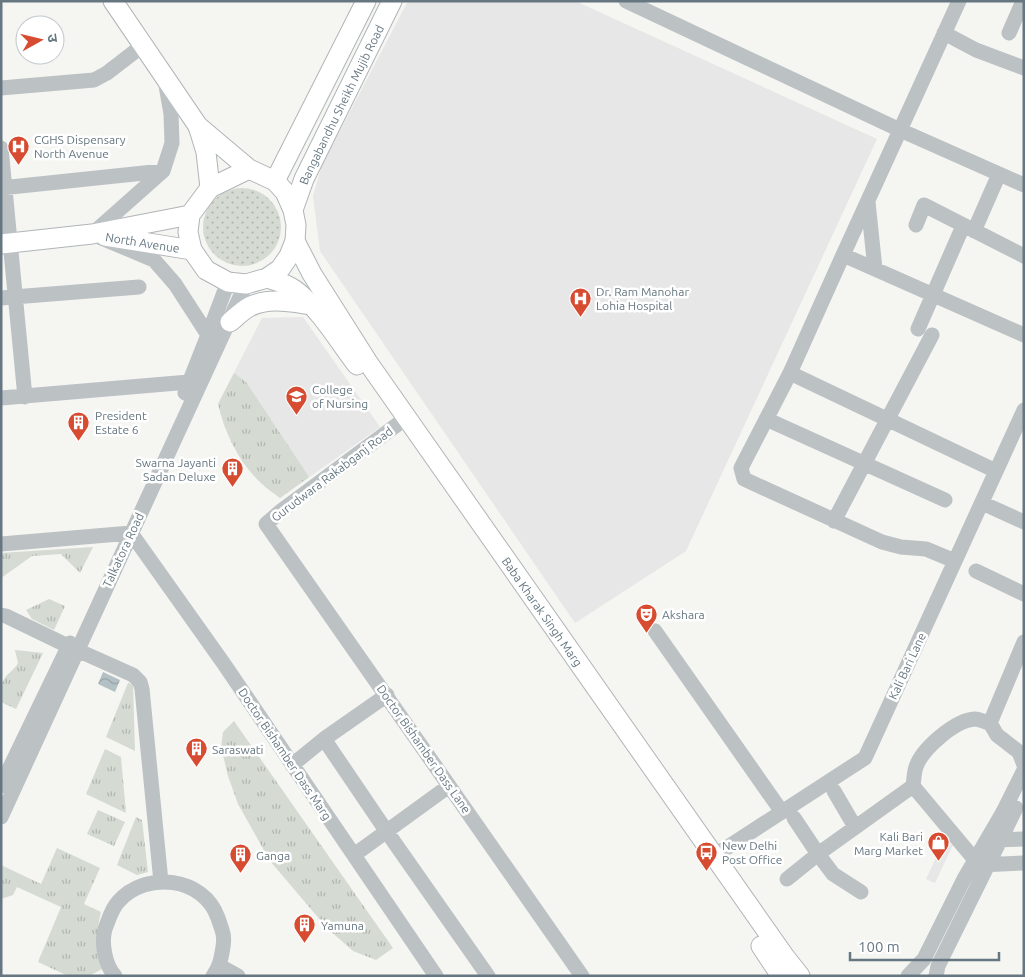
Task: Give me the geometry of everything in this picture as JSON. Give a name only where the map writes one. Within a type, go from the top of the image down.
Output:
[{"type":"main road","points":[[113,1],[198,126],[249,169],[275,181],[285,192],[293,210],[296,225],[295,242],[290,256],[285,263],[267,278],[237,283],[206,270],[192,250],[188,232],[190,215],[210,188],[249,169]]},
{"type":"main road","name":"Bangabandhu Sheikh Mujib Road","points":[[275,181],[366,1]]},
{"type":"main road","name":"Bangabandhu Sheikh Mujib Road","points":[[293,210],[312,163],[392,1]]},
{"type":"main road","points":[[198,126],[206,152],[210,188]]},
{"type":"main road","name":"North Avenue","points":[[6,243],[92,234],[190,215]]},
{"type":"main road","name":"North Avenue","points":[[92,234],[192,250]]},
{"type":"main road","name":"Baba Kharak Singh Marg","points":[[295,242],[312,274],[374,370],[800,976]]},
{"type":"main road","name":"Baba Kharak Singh Marg","points":[[267,278],[283,283],[295,290],[312,305],[362,372],[781,976]]},
{"type":"main road","points":[[230,322],[248,308],[266,301],[295,302],[312,305]]},
{"type":"street","points":[[626,1],[657,8],[900,130],[1024,185]]},
{"type":"street","points":[[955,561],[926,549],[901,547],[882,542],[744,480],[741,468],[790,373],[959,1]]},
{"type":"street","points":[[1008,33],[1023,1]]},
{"type":"street","points":[[944,33],[976,50],[1024,68]]},
{"type":"street","points":[[1,88],[94,80],[107,73],[142,46]]},
{"type":"street","points":[[165,80],[171,114],[172,143],[163,171],[92,234],[154,260],[175,284],[208,335]]},
{"type":"street","points":[[1,148],[8,298],[25,397]]},
{"type":"street","points":[[3,188],[163,171]]},
{"type":"street","points":[[918,329],[933,295],[996,181]]},
{"type":"street","points":[[868,200],[875,269]]},
{"type":"street","points":[[916,225],[924,206],[1024,256]]},
{"type":"street","points":[[842,255],[1024,335]]},
{"type":"street","name":"Talkatora Road","points":[[1,817],[73,648],[125,534],[208,335],[237,283]]},
{"type":"street","name":"Talkatora Road","points":[[125,534],[230,322],[237,283]]},
{"type":"street","points":[[8,298],[140,287]]},
{"type":"street","points":[[834,521],[932,335]]},
{"type":"street","points":[[790,373],[996,471]]},
{"type":"street","points":[[1,398],[189,382]]},
{"type":"street","name":"Kali Bari Lane","points":[[714,856],[788,815],[865,758],[1024,410]]},
{"type":"street","points":[[766,419],[945,500]]},
{"type":"street","name":"Gurudwara Rakabganj Road","points":[[266,524],[398,424]]},
{"type":"street","points":[[982,502],[1024,522]]},
{"type":"street","name":"Doctor Bishamber Dass Lane","points":[[266,524],[582,976]]},
{"type":"street","points":[[1,544],[125,534]]},
{"type":"street","name":"Doctor Bishamber Dass Marg","points":[[125,534],[224,664],[436,976]]},
{"type":"street","points":[[976,571],[1024,594]]},
{"type":"street","points":[[1,615],[133,675],[140,682],[161,882]]},
{"type":"street","points":[[655,631],[833,874],[861,892]]},
{"type":"street","points":[[990,723],[1020,659],[1024,642]]},
{"type":"street","name":"Talkatora Road","points":[[1,786],[73,648]]},
{"type":"street","points":[[292,765],[324,739],[387,695]]},
{"type":"street","points":[[787,879],[818,854],[913,786],[916,766],[927,750],[942,735],[957,724],[975,719],[990,723],[997,736],[1019,752],[1024,765]]},
{"type":"street","points":[[324,739],[488,976]]},
{"type":"street","points":[[994,840],[1024,770]]},
{"type":"street","points":[[354,855],[449,786]]},
{"type":"street","points":[[913,786],[979,863],[1024,863]]},
{"type":"street","points":[[908,976],[924,959],[979,863],[1024,790]]},
{"type":"street","points":[[834,791],[855,827]]},
{"type":"street","points":[[994,840],[1024,839]]},
{"type":"street","points":[[936,976],[938,966],[979,863]]},
{"type":"street","points":[[111,974],[104,952],[104,932],[111,912],[119,901],[136,888],[152,882],[173,882],[187,886],[205,897],[215,908],[224,936],[217,971],[238,976]]},
{"type":"shaded area","name":"Dr. Ram Manohar Lohia Hospital","points":[[408,1],[575,1],[877,139],[686,551],[575,623],[320,251],[313,196],[322,165]]},
{"type":"shaded area","name":"College of Nursing","points":[[303,317],[380,427],[280,498],[261,483],[242,461],[224,426],[218,404],[262,318]]},
{"type":"shaded area","name":"Kali Bari Marg Market","points":[[944,841],[953,845],[935,883],[926,879]]},
{"type":"green space","points":[[242,188],[257,191],[270,199],[278,212],[281,227],[278,242],[270,255],[257,263],[242,266],[227,263],[214,255],[206,242],[203,227],[206,212],[214,199],[227,191]]},
{"type":"green space","points":[[234,373],[246,382],[309,477],[280,498],[263,485],[246,466],[234,447],[225,426],[218,404]]},
{"type":"green space","points":[[93,547],[80,573],[61,554],[32,556],[1,578],[1,553]]},
{"type":"green space","points":[[49,599],[65,606],[54,630],[32,619],[26,610]]},
{"type":"green space","points":[[15,650],[43,653],[16,709],[1,702],[1,681],[3,682],[18,663]]},
{"type":"green space","points":[[128,683],[133,685],[135,751],[106,737]]},
{"type":"green space","points":[[234,721],[393,948],[376,960],[353,951],[327,928],[270,861],[238,804],[228,776],[221,747],[223,732]]},
{"type":"green space","points":[[105,749],[121,757],[126,813],[86,794]]},
{"type":"green space","points":[[98,810],[125,822],[114,846],[87,834]]},
{"type":"green space","points":[[136,817],[142,820],[148,872],[137,875],[117,865]]},
{"type":"green space","points":[[57,848],[100,868],[84,904],[101,912],[97,940],[104,968],[89,976],[68,976],[38,962],[61,907],[17,887],[13,895],[1,899],[1,865],[41,884]]},
{"type":"water","points":[[103,672],[120,680],[115,692],[98,684]]},
{"type":"place","name":"CGHS Dispensary North Avenue","points":[[18,165]]},
{"type":"place","name":"Dr. Ram Manohar Lohia Hospital","points":[[580,317]]},
{"type":"place","name":"College of Nursing","points":[[296,415]]},
{"type":"place","name":"President Estate 6","points":[[79,441]]},
{"type":"place","name":"Swarna Jayanti Sadan Deluxe","points":[[232,488]]},
{"type":"place","name":"Akshara","points":[[646,633]]},
{"type":"place","name":"Saraswati","points":[[196,768]]},
{"type":"place","name":"Kali Bari Marg Market","points":[[939,862]]},
{"type":"place","name":"New Delhi Post Office","points":[[706,871]]},
{"type":"place","name":"Ganga","points":[[240,874]]},
{"type":"place","name":"Yamuna","points":[[305,944]]}]
